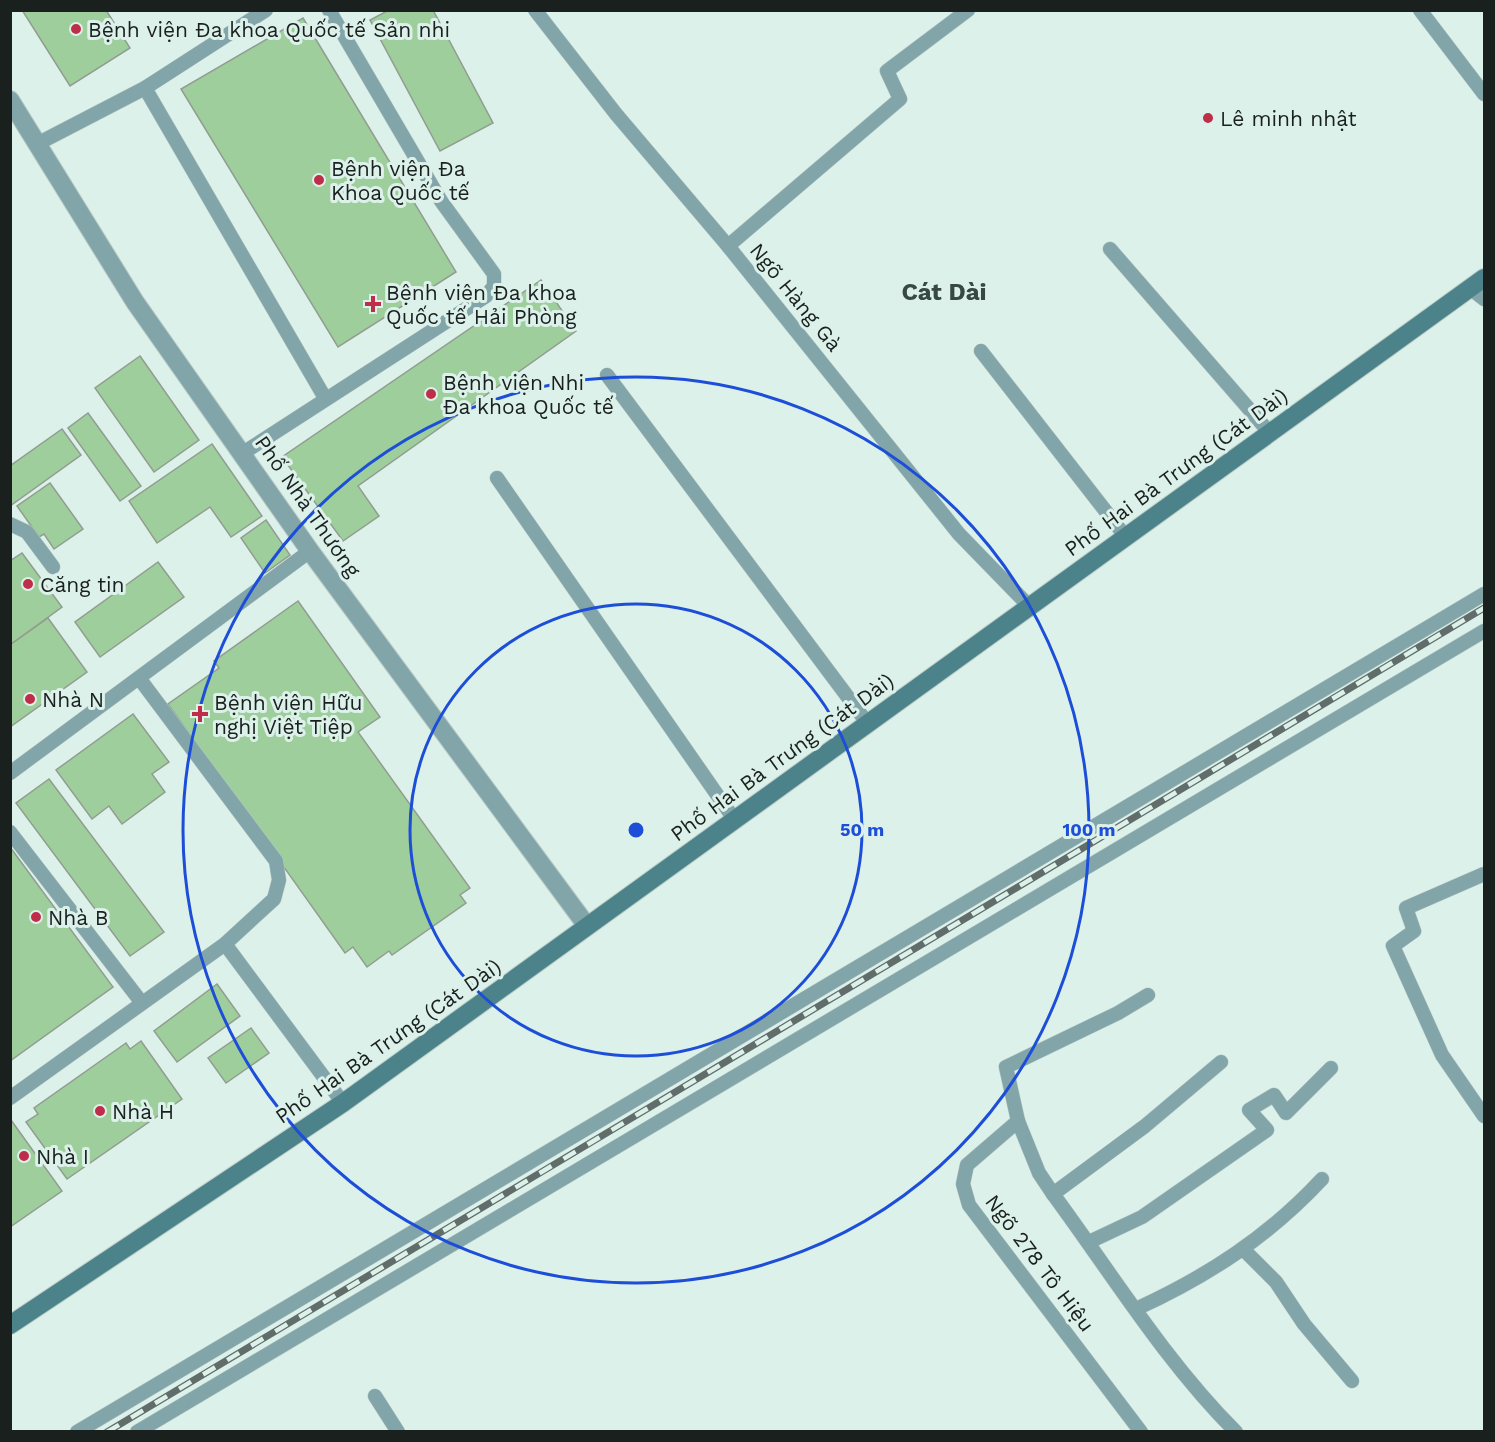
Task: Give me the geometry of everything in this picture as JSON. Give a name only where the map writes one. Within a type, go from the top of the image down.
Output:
[{"type":"main road","name":"Phố Hai Bà Trưng (Cát Dài)","points":[[10,1325],[343,1103],[1269,432],[1480,288]]},
{"type":"street","name":"Phố Nhà Thương","points":[[10,99],[135,302],[310,551],[587,926]]},
{"type":"lane","points":[[37,144],[145,88],[266,10]]},
{"type":"lane","points":[[243,453],[486,296],[494,286],[494,274],[441,201],[329,10]]},
{"type":"lane","name":"Ngõ Hàng Gà","points":[[535,10],[616,114],[728,246],[960,534],[1029,606]]},
{"type":"lane","points":[[728,246],[900,99],[887,71],[968,10]]},
{"type":"lane","points":[[1420,10],[1485,94]]},
{"type":"lane","points":[[145,88],[325,398]]},
{"type":"lane","points":[[1110,249],[1269,432]]},
{"type":"lane","points":[[981,351],[1125,536]]},
{"type":"lane","points":[[606,375],[867,724]]},
{"type":"lane","points":[[497,478],[734,819]]},
{"type":"lane","points":[[10,524],[27,532],[54,567]]},
{"type":"lane","points":[[10,773],[310,551]]},
{"type":"lane","points":[[77,1431],[1485,594]]},
{"type":"lane","points":[[137,1431],[1485,631]]},
{"type":"lane","points":[[10,1098],[225,944],[274,899],[279,880],[276,861],[139,678]]},
{"type":"lane","points":[[10,832],[142,1003]]},
{"type":"lane","points":[[1485,874],[1406,908],[1414,931],[1394,946],[1442,1055],[1485,1116]]},
{"type":"lane","points":[[225,944],[343,1103]]},
{"type":"lane","points":[[1148,995],[1118,1013],[1006,1068],[1018,1121],[1039,1173],[1136,1309],[1208,1404],[1236,1431]]},
{"type":"lane","points":[[1053,1194],[1145,1126],[1221,1062]]},
{"type":"lane","points":[[1089,1242],[1142,1217],[1267,1130],[1249,1110],[1274,1095],[1286,1113],[1331,1068]]},
{"type":"lane","name":"Ngõ 278 Tô Hiệu","points":[[1018,1121],[967,1165],[963,1184],[969,1205],[1140,1431]]},
{"type":"lane","points":[[1136,1309],[1190,1284],[1243,1248],[1297,1206],[1322,1179]]},
{"type":"lane","points":[[1243,1248],[1276,1282],[1304,1324],[1352,1381]]},
{"type":"lane","points":[[375,1396],[398,1431]]},
{"type":"building","name":"Bệnh viện Đa khoa Quốc tế Sản nhi","points":[[22,10],[106,10],[130,48],[70,86]]},
{"type":"building","points":[[389,10],[433,10],[493,123],[440,151],[370,20]]},
{"type":"building","name":"Bệnh viện Đa Khoa Quốc tế","points":[[303,18],[456,272],[338,347],[181,89]]},
{"type":"building","name":"Bệnh viện Nhi Đa khoa Quốc tế","points":[[541,280],[576,331],[358,486],[379,516],[343,541],[282,457]]},
{"type":"building","points":[[140,356],[199,440],[154,472],[95,388]]},
{"type":"building","points":[[88,413],[141,486],[120,501],[68,428]]},
{"type":"building","points":[[62,429],[81,455],[10,506],[10,466]]},
{"type":"building","points":[[212,444],[262,516],[231,537],[210,507],[157,543],[129,501]]},
{"type":"building","points":[[50,483],[83,529],[54,549],[44,534],[39,537],[17,506]]},
{"type":"building","points":[[266,520],[290,555],[265,573],[241,538]]},
{"type":"building","name":"Căng tin","points":[[22,553],[62,607],[10,645],[10,561]]},
{"type":"building","points":[[158,562],[184,597],[100,657],[75,622]]},
{"type":"building","points":[[298,601],[380,717],[358,732],[470,888],[460,895],[466,903],[392,955],[389,951],[367,967],[353,947],[345,953],[168,704],[219,668],[214,661]]},
{"type":"building","name":"Nhà N","points":[[48,618],[87,672],[10,727],[10,645]]},
{"type":"building","points":[[133,714],[169,762],[152,774],[165,792],[122,824],[109,806],[92,819],[56,770]]},
{"type":"building","points":[[49,779],[164,932],[130,956],[16,803]]},
{"type":"building","name":"Nhà B","points":[[10,847],[113,987],[10,1061]]},
{"type":"building","points":[[217,984],[240,1016],[177,1062],[154,1031]]},
{"type":"building","points":[[251,1028],[269,1053],[226,1083],[208,1058]]},
{"type":"building","name":"Nhà H","points":[[141,1041],[182,1099],[67,1179],[26,1122],[38,1114],[34,1108],[126,1043],[130,1049]]},
{"type":"building","name":"Nhà I","points":[[10,1121],[62,1191],[10,1227]]},
{"type":"railway","points":[[107,1432],[1484,608]]},
{"type":"place","name":"Bệnh viện Đa khoa Quốc tế Sản nhi","points":[[76,29]]},
{"type":"place","name":"Lê minh nhật","points":[[1208,118]]},
{"type":"place","name":"Bệnh viện Đa Khoa Quốc tế","points":[[319,180]]},
{"type":"place","name":"Bệnh viện Đa khoa Quốc tế Hải Phòng","points":[[373,304]]},
{"type":"place","name":"Bệnh viện Nhi Đa khoa Quốc tế","points":[[431,394]]},
{"type":"place","name":"Căng tin","points":[[28,584]]},
{"type":"place","name":"Nhà N","points":[[30,699]]},
{"type":"place","name":"Bệnh viện Hữu nghị Việt Tiệp","points":[[200,714]]},
{"type":"place","name":"Nhà B","points":[[36,917]]},
{"type":"place","name":"Nhà H","points":[[100,1111]]},
{"type":"place","name":"Nhà I","points":[[24,1156]]},
{"type":"district","name":"Cát Dài","points":[[944,292]]}]
